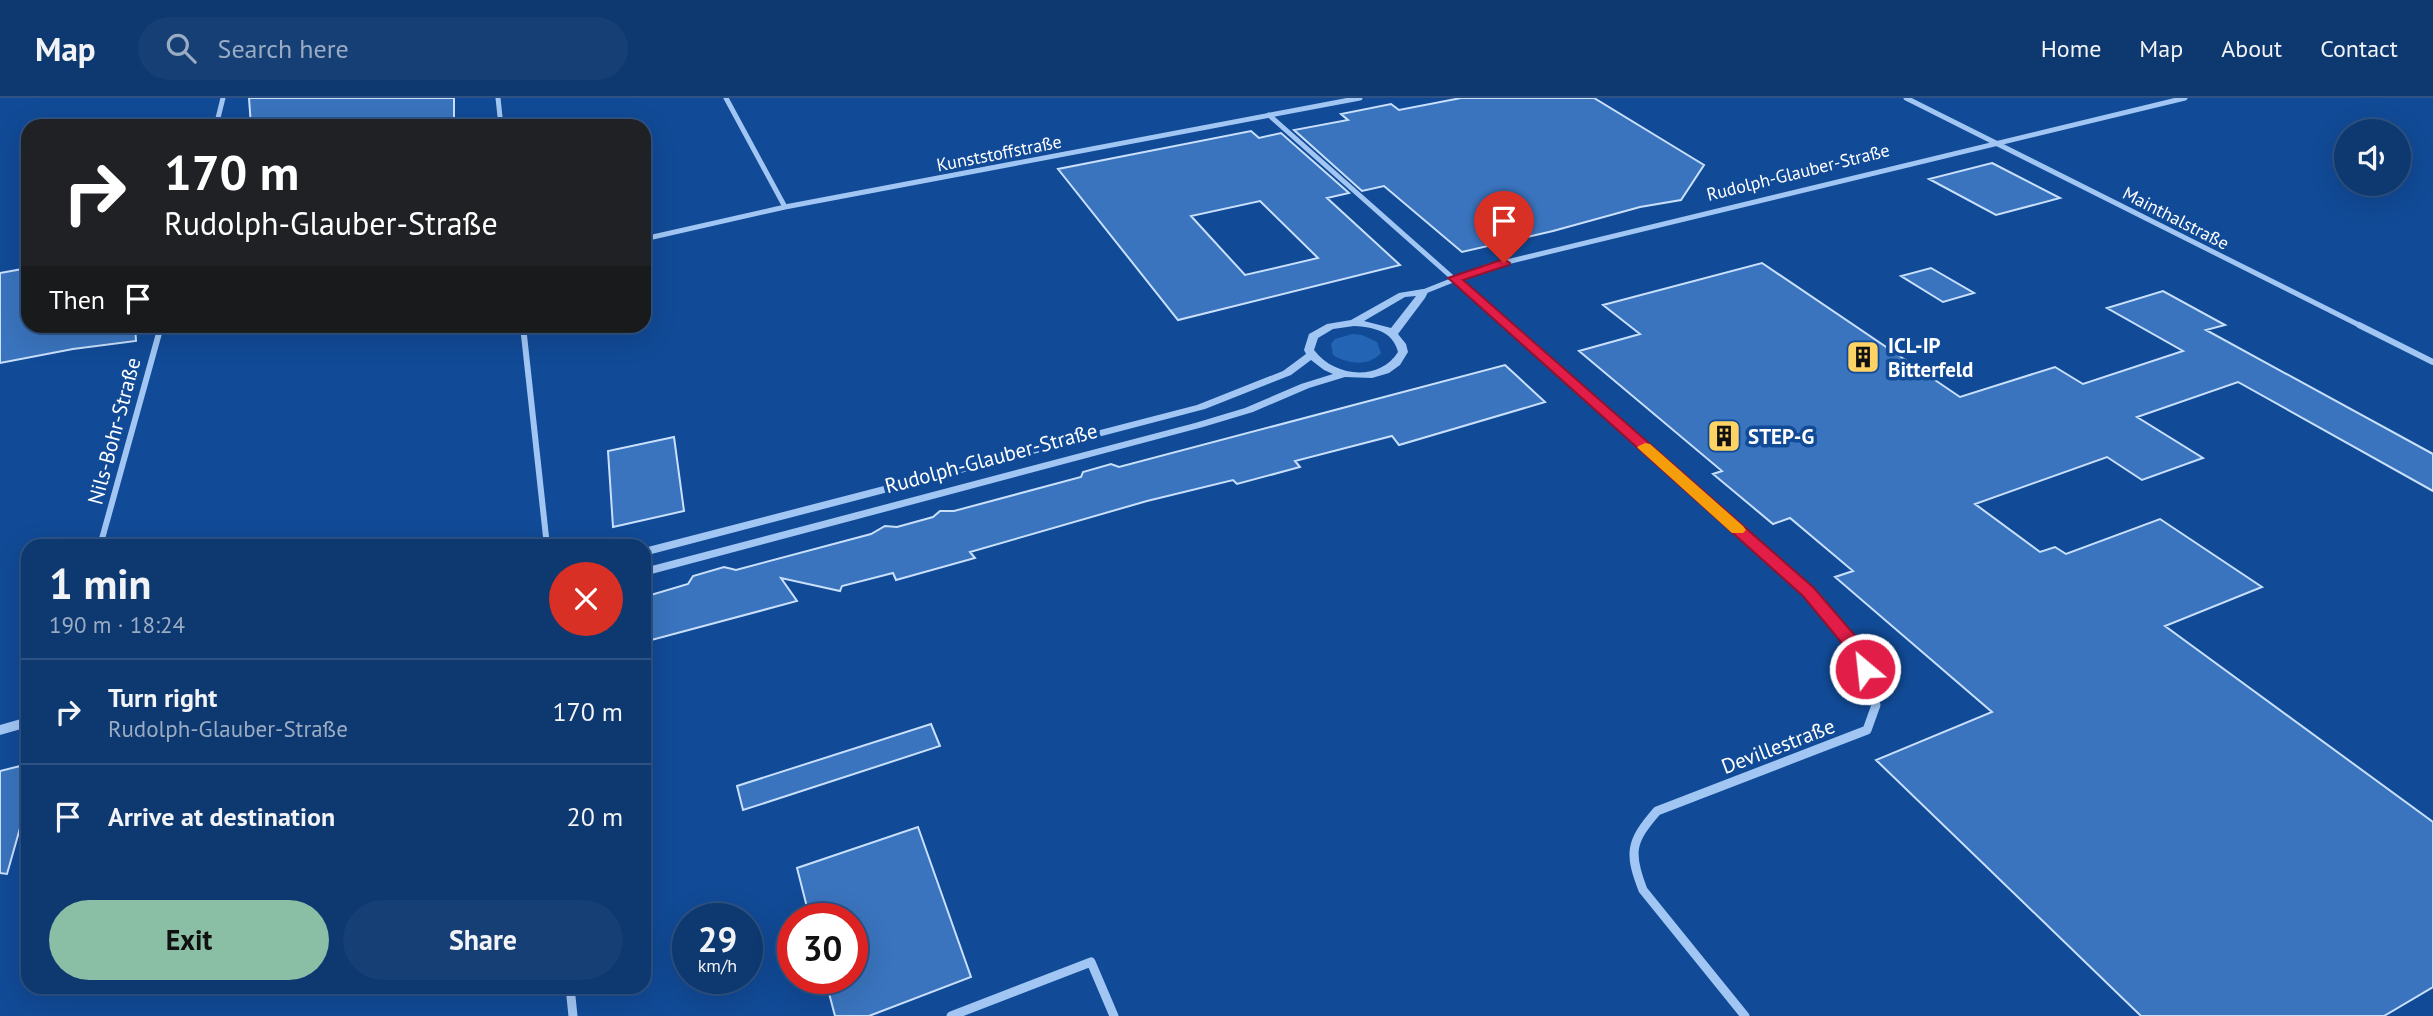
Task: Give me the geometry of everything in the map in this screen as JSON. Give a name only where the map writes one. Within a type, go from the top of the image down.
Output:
[{"type":"street","points":[[217,119],[223,98]]},
{"type":"street","points":[[498,98],[500,119]]},
{"type":"street","points":[[726,98],[786,207]]},
{"type":"street","name":"Kunststoffstraße","points":[[651,237],[786,207],[1360,98]]},
{"type":"street","name":"Mainthalstraße","points":[[1906,98],[2433,362]]},
{"type":"street","name":"Rudolph-Glauber-Straße","points":[[1354,323],[1402,295],[1423,292],[1486,267],[2185,98]]},
{"type":"street","name":"Devillestraße","points":[[1269,115],[1808,592],[1859,651],[1876,705],[1867,730],[1657,811],[1638,833],[1634,861],[1643,890],[1745,1016]]},
{"type":"street","name":"Rudolph-Glauber-Straße","points":[[1393,334],[1398,322],[1418,303],[1423,292]]},
{"type":"street","name":"Rudolph-Glauber-Straße","points":[[651,550],[1190,410],[1287,373],[1311,355],[1308,345],[1317,332],[1330,326],[1354,323],[1380,327],[1393,334],[1403,346],[1403,352],[1396,364],[1379,373],[1344,374],[1305,386],[1249,410],[1199,425],[651,570]]},
{"type":"street","name":"Nils-Bohr-Straße","points":[[102,539],[159,333]]},
{"type":"street","points":[[524,333],[546,539]]},
{"type":"street","points":[[1311,355],[1324,366],[1344,374]]},
{"type":"street","points":[[0,730],[21,724]]},
{"type":"street","points":[[951,1016],[1091,962],[1114,1016]]},
{"type":"street","points":[[571,994],[573,1016]]},
{"type":"shaded area","points":[[1352,334],[1377,342],[1381,353],[1358,363],[1333,355],[1331,344],[1335,339]]},
{"type":"building","points":[[249,98],[454,98],[454,119],[250,119]]},
{"type":"building","points":[[1461,98],[1594,98],[1704,165],[1681,200],[1640,207],[1462,252],[1384,186],[1362,191],[1294,130],[1348,120],[1341,114],[1391,104],[1399,110]]},
{"type":"building","points":[[1251,131],[1259,138],[1281,133],[1349,193],[1327,198],[1400,265],[1178,320],[1058,169]],"holes":[[[1260,201],[1318,258],[1245,275],[1191,216]]]},
{"type":"building","points":[[1992,163],[2060,198],[1996,215],[1929,179]]},
{"type":"building","points":[[1762,263],[1960,397],[2055,367],[2083,384],[2183,351],[2107,308],[2163,291],[2225,325],[2206,330],[2433,454],[2433,491],[2238,382],[2137,417],[2203,458],[2142,480],[2107,457],[1975,504],[2040,552],[2055,547],[2066,554],[2160,519],[2262,587],[2165,626],[2433,822],[2433,987],[2384,1016],[2141,1016],[1876,760],[1992,712],[1835,577],[1853,571],[1790,518],[1773,524],[1713,474],[1722,471],[1579,351],[1640,334],[1603,305]]},
{"type":"building","points":[[1931,268],[1974,293],[1943,302],[1901,276]]},
{"type":"building","points":[[21,269],[21,333],[135,333],[136,341],[73,349],[0,363],[0,273]]},
{"type":"building","points":[[1505,365],[1545,402],[1399,445],[1392,436],[1295,461],[1300,467],[1237,484],[1233,480],[1147,501],[970,552],[975,558],[896,580],[893,573],[842,586],[840,591],[781,578],[797,601],[651,640],[651,595],[688,584],[693,576],[724,567],[736,570],[871,534],[885,526],[897,527],[933,517],[940,511],[954,511],[1081,477],[1083,472],[1111,464],[1119,467]]},
{"type":"building","points":[[674,437],[684,511],[613,527],[608,451]]},
{"type":"building","points":[[931,724],[940,746],[743,810],[737,786]]},
{"type":"building","points":[[21,766],[21,825],[7,874],[0,873],[0,771]]},
{"type":"building","points":[[918,827],[971,977],[869,1016],[835,1016],[829,994],[868,994],[868,903],[806,903],[797,868]]},
{"type":"slow traffic","points":[[1645,447],[1738,530]]},
{"type":"place","name":"ICL-IP Bitterfeld","points":[[1863,357]]},
{"type":"place","name":"STEP-G","points":[[1724,436]]},
{"type":"route","points":[[1504,263],[1454,278],[1808,592],[1859,651],[1865,669]]}]
